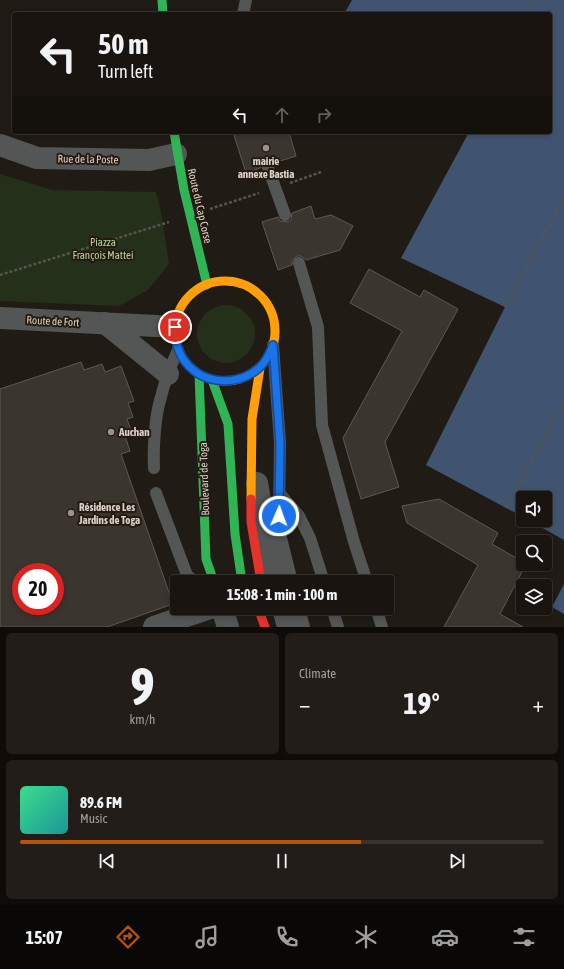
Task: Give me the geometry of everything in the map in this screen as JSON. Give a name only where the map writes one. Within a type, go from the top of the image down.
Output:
[{"type":"main road","points":[[162,0],[163,12]]},
{"type":"main road","name":"Route du Cap Corse","points":[[174,134],[176,154],[206,285]]},
{"type":"main road","points":[[222,281],[238,283],[252,289],[264,300],[272,314],[275,329],[273,345],[268,357],[260,368],[237,380],[225,382],[212,380],[199,374],[186,364],[178,350],[175,339],[175,327],[178,313],[185,301],[194,291],[206,285],[222,281]]},
{"type":"main road","points":[[260,368],[252,419],[251,522],[260,575]]},
{"type":"main road","name":"Boulevard de Toga","points":[[199,374],[206,558],[212,575]]},
{"type":"main road","points":[[212,380],[228,424],[231,478],[241,575]]},
{"type":"main road","points":[[239,559],[245,575]]},
{"type":"main road","points":[[261,615],[265,627]]},
{"type":"main road","points":[[267,615],[270,627]]},
{"type":"street","name":"Rue de la Poste","points":[[0,145],[37,158],[149,160],[176,154]]},
{"type":"street","name":"Route de Fort","points":[[0,318],[175,327]]},
{"type":"street","points":[[105,323],[168,374]]},
{"type":"street","points":[[252,453],[274,575]]},
{"type":"street","points":[[154,627],[189,615]]},
{"type":"street","points":[[224,615],[228,627]]},
{"type":"street","points":[[285,615],[288,627]]},
{"type":"lane","points":[[243,12],[246,0]]},
{"type":"lane","points":[[267,165],[285,215]]},
{"type":"lane","points":[[299,263],[318,327],[322,425],[354,542],[365,575]]},
{"type":"lane","points":[[273,345],[280,443],[279,516],[281,538],[290,575]]},
{"type":"lane","points":[[154,468],[154,451],[159,405],[168,374],[178,350]]},
{"type":"lane","points":[[156,493],[186,575]]},
{"type":"lane","points":[[280,494],[299,516],[310,538],[322,575]]},
{"type":"lane","points":[[301,615],[304,627]]},
{"type":"lane","points":[[334,615],[338,627]]},
{"type":"lane","points":[[378,615],[382,627]]},
{"type":"path","points":[[529,12],[535,0]]},
{"type":"path","points":[[0,275],[321,172]]},
{"type":"path","points":[[505,307],[564,197]]},
{"type":"path","points":[[506,508],[564,402]]},
{"type":"green space","name":"Piazza François Mattei","points":[[0,174],[52,190],[156,192],[161,212],[169,264],[148,290],[119,306],[0,301]]},
{"type":"green space","points":[[220,305],[232,305],[247,313],[255,328],[255,340],[247,355],[232,363],[220,363],[205,355],[197,340],[197,328],[205,313]]},
{"type":"water","points":[[352,0],[564,0],[564,540],[541,527],[552,527],[552,491],[516,491],[516,513],[426,465],[505,307],[401,258],[468,134],[552,134],[552,12],[345,12]]},
{"type":"water","points":[[564,584],[564,614],[552,607]]},
{"type":"building","name":"mairie annexe Bastia","points":[[234,134],[290,134],[296,156],[274,163],[272,159],[265,158],[261,160],[260,168],[246,173]]},
{"type":"building","points":[[311,206],[315,219],[331,215],[353,226],[340,250],[306,260],[301,256],[297,256],[292,261],[292,265],[278,270],[262,222],[278,217],[280,221],[287,222],[291,220],[292,213]]},
{"type":"building","points":[[369,269],[420,297],[424,290],[458,309],[385,442],[399,487],[361,499],[343,438],[402,331],[350,303]]},
{"type":"building","name":"Résidence Les Jardins de Toga","points":[[81,362],[84,370],[102,364],[105,372],[121,366],[134,401],[128,403],[133,417],[127,419],[132,433],[125,436],[130,451],[121,454],[170,595],[170,605],[107,627],[0,627],[0,389]]},
{"type":"building","points":[[439,499],[498,533],[492,544],[516,558],[516,571],[522,571],[518,579],[516,579],[516,583],[500,614],[523,627],[444,627],[478,565],[407,523],[402,506]]},
{"type":"traffic: fast","points":[[162,0],[163,12]]},
{"type":"traffic: fast","points":[[174,134],[184,190],[207,285]]},
{"type":"traffic: fast","points":[[199,374],[206,559],[212,575]]},
{"type":"traffic: fast","points":[[212,380],[228,424],[235,534],[241,575]]},
{"type":"traffic: slow","points":[[225,281],[235,282],[253,289],[267,303],[274,321],[275,331],[274,341],[267,359],[253,373],[235,380],[225,381],[215,380],[197,373],[183,359],[176,341],[175,331],[176,321],[183,303],[197,289],[215,282],[225,281]]},
{"type":"traffic: slow","points":[[251,499],[252,419],[260,368]]},
{"type":"traffic: jam","points":[[251,499],[251,522],[260,575]]},
{"type":"traffic: jam","points":[[261,615],[265,627]]},
{"type":"place","name":"mairie annexe Bastia","points":[[266,148]]},
{"type":"place","name":"Auchan","points":[[111,432]]},
{"type":"place","name":"Résidence Les Jardins de Toga","points":[[71,513]]},
{"type":"route","points":[[175,327],[175,339],[178,350],[186,364],[199,374],[212,380],[225,382],[237,380],[249,375],[260,368],[268,357],[273,345],[280,443],[279,516]]}]
